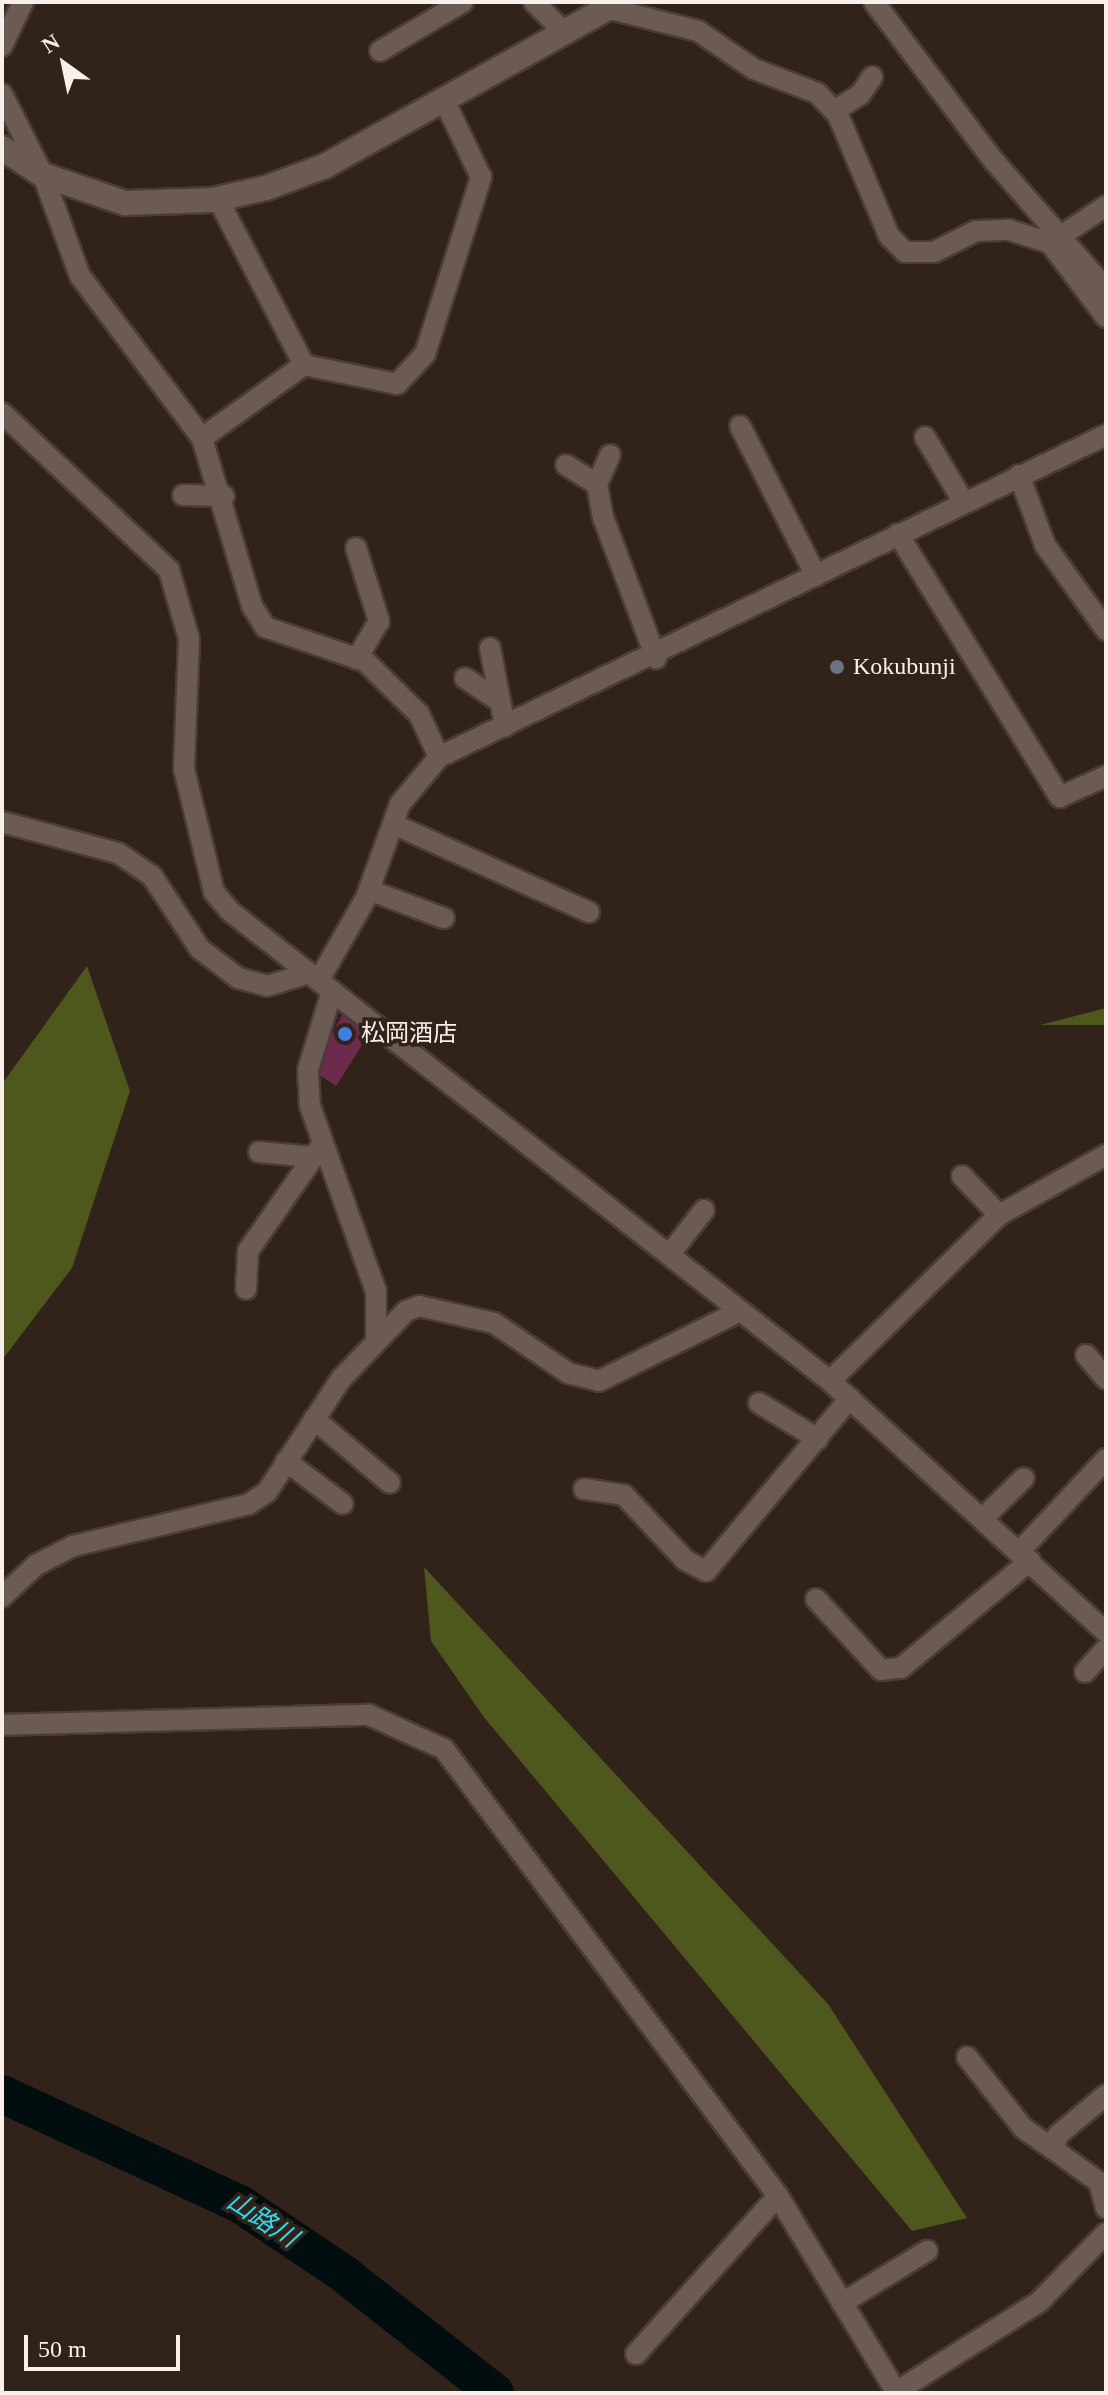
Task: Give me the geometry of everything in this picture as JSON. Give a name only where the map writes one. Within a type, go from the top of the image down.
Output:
[{"type":"street","points":[[2,46],[23,2]]},
{"type":"street","points":[[380,51],[463,2]]},
{"type":"street","points":[[534,2],[564,32]]},
{"type":"street","points":[[874,2],[1054,238],[1106,317]]},
{"type":"street","points":[[2,148],[43,175],[125,203],[218,199],[325,166],[613,5],[698,31],[754,69],[817,93],[834,111],[889,236],[905,252],[934,252],[976,231],[1009,230],[1054,238],[1106,289]]},
{"type":"street","points":[[834,111],[860,95],[872,77]]},
{"type":"street","points":[[2,94],[43,175],[80,276],[202,438],[224,496],[252,606],[265,627],[357,659],[392,682],[419,714],[439,757]]},
{"type":"street","points":[[202,438],[304,365],[397,384],[425,354],[481,177],[444,100]]},
{"type":"street","points":[[218,199],[304,365]]},
{"type":"street","points":[[1054,238],[1106,206]]},
{"type":"street","points":[[2,413],[169,570],[189,639],[184,769],[214,892],[320,981],[830,1381],[1106,1632]]},
{"type":"street","points":[[740,426],[816,576]]},
{"type":"street","points":[[376,1340],[376,1291],[318,1150],[308,1070],[320,981],[369,890],[393,824],[439,757],[656,658],[963,501],[1106,435]]},
{"type":"street","points":[[925,437],[963,501]]},
{"type":"street","points":[[610,455],[597,484],[613,555],[656,658]]},
{"type":"street","points":[[566,465],[597,484]]},
{"type":"street","points":[[1019,475],[1045,545],[1106,630]]},
{"type":"street","points":[[183,495],[224,496]]},
{"type":"street","points":[[898,534],[1060,797],[1106,776]]},
{"type":"street","points":[[356,548],[379,621],[357,659]]},
{"type":"street","points":[[490,648],[495,698],[505,727]]},
{"type":"street","points":[[465,678],[495,698]]},
{"type":"street","points":[[2,822],[118,853],[152,876],[200,949],[238,978],[267,986],[320,981]]},
{"type":"street","points":[[393,824],[589,912]]},
{"type":"street","points":[[369,890],[444,918]]},
{"type":"street","points":[[259,1152],[318,1150]]},
{"type":"street","points":[[246,1289],[248,1251],[318,1150]]},
{"type":"street","points":[[830,1381],[999,1215],[1106,1155]]},
{"type":"street","points":[[962,1176],[999,1215]]},
{"type":"street","points":[[669,1255],[704,1210]]},
{"type":"street","points":[[2,1597],[36,1565],[73,1546],[249,1504],[267,1492],[314,1419],[376,1340],[419,1306],[494,1323],[568,1373],[599,1381],[740,1311]]},
{"type":"street","points":[[1086,1355],[1106,1379]]},
{"type":"street","points":[[584,1489],[624,1495],[685,1560],[706,1571],[850,1398]]},
{"type":"street","points":[[759,1403],[818,1439]]},
{"type":"street","points":[[314,1419],[390,1483]]},
{"type":"street","points":[[816,1599],[881,1670],[901,1668],[1025,1556],[1106,1459]]},
{"type":"street","points":[[286,1461],[343,1504]]},
{"type":"street","points":[[983,1518],[1024,1478]]},
{"type":"street","points":[[1085,1672],[1106,1649]]},
{"type":"street","points":[[2,1725],[369,1715],[444,1749],[778,2196],[897,2392],[1039,2302],[1106,2233]]},
{"type":"street","points":[[967,2057],[1023,2128],[1099,2182],[1106,2208]]},
{"type":"street","points":[[1053,2149],[1058,2135],[1106,2095]]},
{"type":"street","points":[[636,2354],[778,2196]]},
{"type":"street","points":[[842,2303],[927,2251]]},
{"type":"green space","points":[[87,966],[130,1091],[72,1268],[2,1360],[2,1084]]},
{"type":"green space","points":[[1106,1008],[1106,1025],[1040,1025]]},
{"type":"green space","points":[[424,1567],[828,2004],[967,2218],[912,2231],[483,1716],[431,1641]]},
{"type":"building","points":[[343,1013],[371,1031],[336,1086],[318,1074],[317,1063]]},
{"type":"waterway","name":"山路川","points":[[2,2094],[240,2204],[344,2274],[495,2393]]},
{"type":"place","name":"Kokubunji","points":[[837,667]]},
{"type":"place","name":"松岡酒店","points":[[345,1034]]}]
